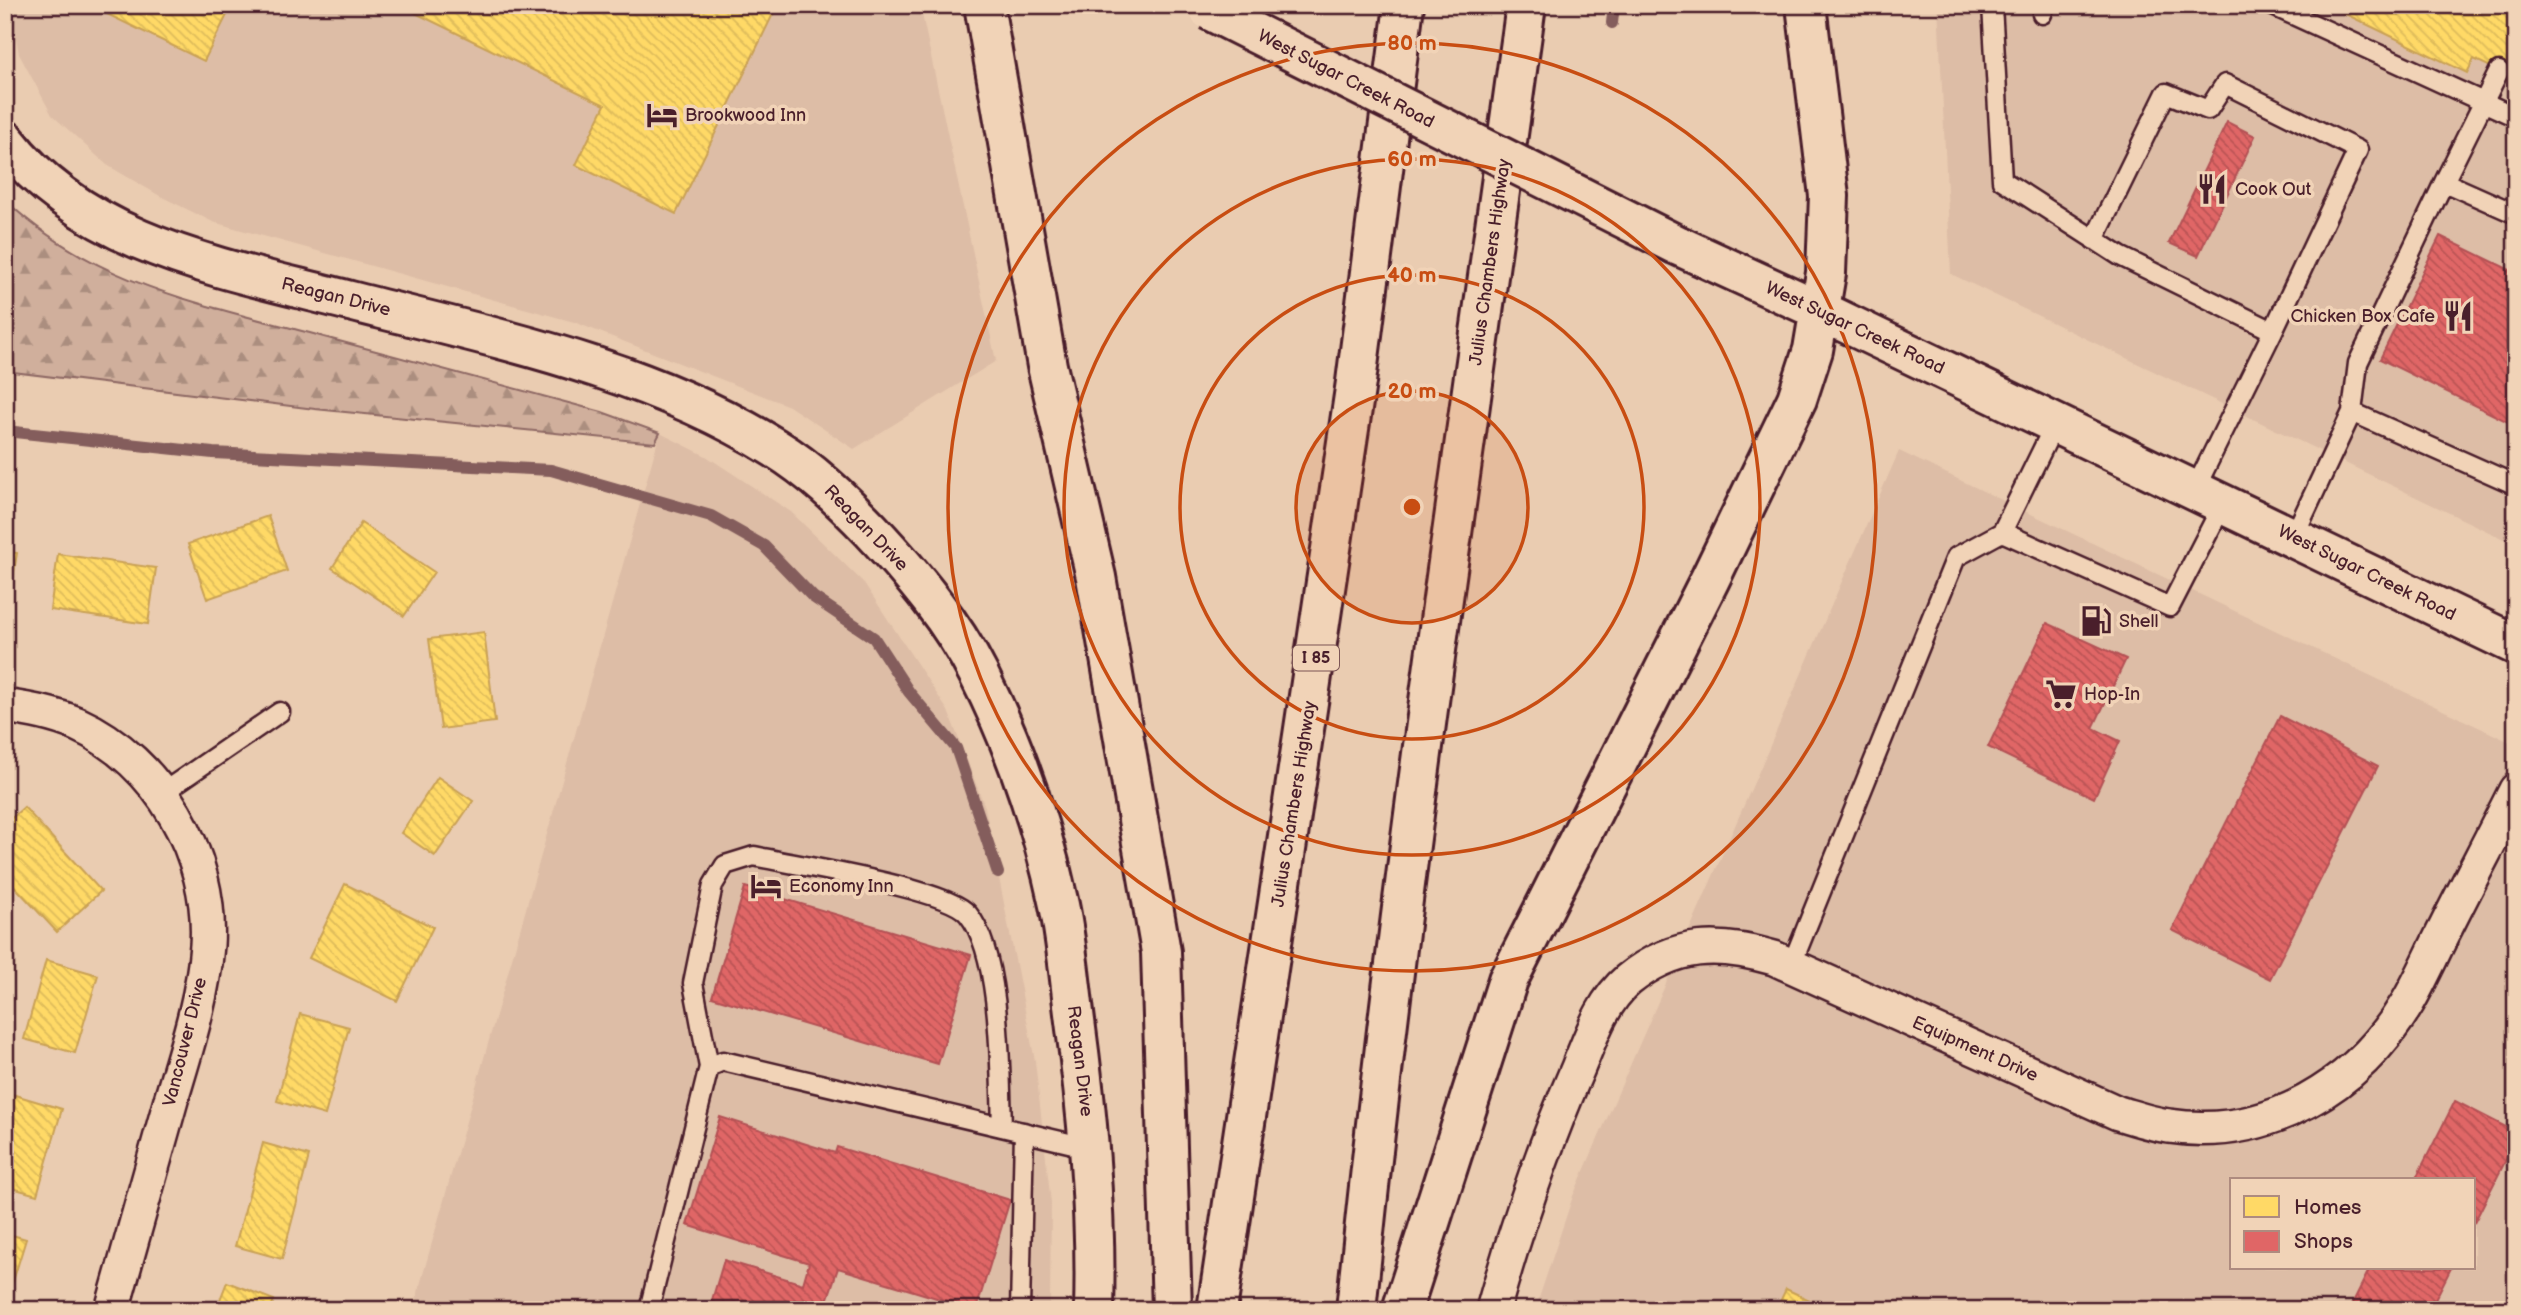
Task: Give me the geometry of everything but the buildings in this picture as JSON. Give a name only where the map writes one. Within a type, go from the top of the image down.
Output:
[{"type":"main road","points":[[984,5],[1047,366],[1096,577],[1161,952],[1172,1310]]},
{"type":"main road","name":"Julius Chambers Highway","points":[[1217,1310],[1348,435],[1404,5]]},
{"type":"main road","name":"Julius Chambers Highway","points":[[1356,1310],[1381,1061],[1526,5]]},
{"type":"main road","points":[[1402,1310],[1508,980],[1710,579],[1797,399],[1813,350],[1826,273],[1829,196],[1806,5]]},
{"type":"main road","name":"West Sugar Creek Road","points":[[1204,8],[1677,245],[1821,311],[2516,645]]},
{"type":"main road","name":"Reagan Drive","points":[[5,139],[24,162],[63,197],[120,232],[186,258],[622,374],[706,409],[779,450],[838,495],[903,564],[932,600],[977,670],[1009,740],[1059,908],[1090,1148],[1094,1310]]},
{"type":"street","name":"Vancouver Drive","points":[[5,706],[48,713],[80,725],[125,755],[162,793],[176,816],[197,866],[206,915],[207,944],[199,1001],[112,1310]]},
{"type":"street","name":"Equipment Drive","points":[[1493,1310],[1558,1114],[1602,1012],[1627,981],[1660,960],[1697,948],[1736,947],[1791,965],[2118,1113],[2168,1126],[2193,1129],[2244,1125],[2288,1113],[2312,1100],[2375,1048],[2407,1003],[2516,790]]},
{"type":"lane","points":[[1992,5],[2002,180],[2120,256],[2273,331]]},
{"type":"lane","points":[[2271,5],[2516,117]]},
{"type":"lane","points":[[2293,538],[2352,412],[2358,363],[2499,71]]},
{"type":"lane","points":[[2002,532],[2170,607],[2273,331],[2358,150],[2225,84],[2208,110],[2166,93],[2094,240]]},
{"type":"lane","points":[[2444,182],[2516,214]]},
{"type":"lane","points":[[2352,412],[2516,485]]},
{"type":"lane","points":[[1791,965],[1956,557],[2002,532],[2055,424]]},
{"type":"lane","points":[[162,793],[279,712]]},
{"type":"lane","points":[[649,1310],[709,1067],[693,983],[713,885],[725,865],[754,856],[932,894],[968,913],[985,950],[999,1024],[1002,1127]]},
{"type":"lane","points":[[709,1067],[723,1061],[1090,1148]]},
{"type":"lane","points":[[1020,1310],[1024,1132]]},
{"type":"shaded area","points":[[10,5],[920,5],[996,361],[854,449],[789,406],[574,322],[213,222],[160,196],[107,165],[52,115],[19,54]]},
{"type":"shaded area","points":[[1938,5],[2516,5],[2516,545],[1951,274]]},
{"type":"shaded area","name":"Economy Inn","points":[[660,433],[706,456],[791,512],[864,583],[948,711],[985,807],[1035,1061],[1051,1203],[1050,1310],[413,1310]]},
{"type":"shaded area","points":[[1899,451],[2516,745],[2516,1310],[1535,1310],[1573,1196]]},
{"type":"green space","points":[[5,200],[40,230],[77,254],[155,289],[196,303],[602,412],[660,433],[655,443],[315,409],[5,371]]},
{"type":"waterway","points":[[1612,23],[1614,5]]},
{"type":"waterway","points":[[5,431],[213,453],[551,470],[711,516],[764,546],[813,597],[874,638],[909,692],[956,748],[998,873]]},
{"type":"place","name":"Brookwood Inn","points":[[662,115]]},
{"type":"place","name":"Cook Out","points":[[2212,189]]},
{"type":"place","name":"Chicken Box Cafe","points":[[2458,316]]},
{"type":"place","name":"Shell","points":[[2096,621]]},
{"type":"place","name":"Hop-In","points":[[2061,694]]},
{"type":"place","name":"Economy Inn","points":[[766,886]]}]
